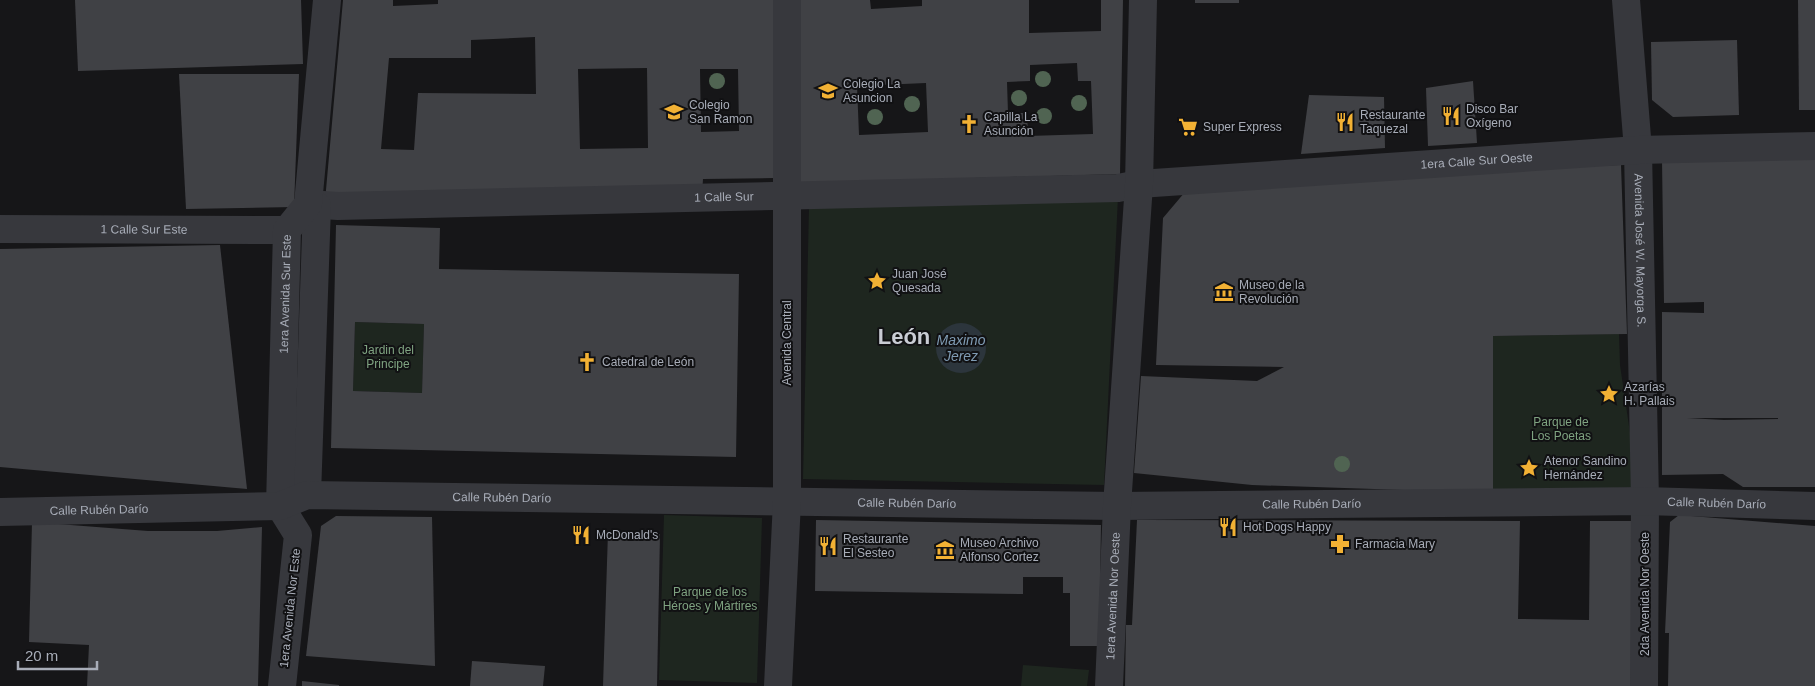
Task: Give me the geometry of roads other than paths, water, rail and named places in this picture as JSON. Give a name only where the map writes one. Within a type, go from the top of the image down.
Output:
[{"type":"street","points":[[307,495],[313,205],[328,0]]},
{"type":"street","name":"Avenida Central","points":[[778,686],[787,501],[787,0]]},
{"type":"street","name":"1era Avenida Nor Oeste","points":[[1109,686],[1117,506],[1139,184],[1143,0]]},
{"type":"street","name":"Avenida José W. Mayorga S.","points":[[1626,0],[1638,150],[1645,501]]},
{"type":"street","name":"1era Calle Sur Oeste","points":[[1139,184],[1638,150],[1815,146]]},
{"type":"street","name":"1 Calle Sur","points":[[313,205],[1118,188],[1139,184]]},
{"type":"street","name":"1era Avenida Sur Este","points":[[280,506],[287,230],[313,205]]},
{"type":"street","name":"1 Calle Sur Este","points":[[0,229],[287,230]]},
{"type":"street","name":"Calle Rubén Darío","points":[[0,512],[280,506],[307,495],[1117,506],[1645,501],[1815,506]]},
{"type":"street","name":"2da Avenida Nor Oeste","points":[[1644,686],[1645,501]]},
{"type":"street","name":"1era Avenida Nor Este","points":[[280,506],[298,535],[282,686]]},
{"type":"water","name":"Maximo Jerez","points":[[956,323],[966,323],[979,330],[986,343],[986,353],[979,366],[966,373],[956,373],[947,369],[940,362],[936,353],[936,343],[940,334],[947,327]]},
{"type":"place","name":"Colegio La Asuncion","points":[[828,91]]},
{"type":"place","name":"Colegio San Ramon","points":[[674,112]]},
{"type":"place","name":"Disco Bar Oxígeno","points":[[1451,116]]},
{"type":"place","name":"Restaurante Taquezal","points":[[1345,122]]},
{"type":"place","name":"Capilla La Asunción","points":[[969,124]]},
{"type":"place","name":"Super Express","points":[[1188,127]]},
{"type":"place","name":"Juan José Quesada","points":[[877,281]]},
{"type":"place","name":"Museo de la Revolución","points":[[1224,292]]},
{"type":"place","name":"Catedral de León","points":[[587,362]]},
{"type":"place","name":"Azarías H. Pallais","points":[[1609,394]]},
{"type":"place","name":"Atenor Sandino Hernández","points":[[1529,468]]},
{"type":"place","name":"Hot Dogs Happy","points":[[1228,527]]},
{"type":"place","name":"McDonald's","points":[[581,535]]},
{"type":"place","name":"Farmacia Mary","points":[[1340,544]]},
{"type":"place","name":"Restaurante El Sesteo","points":[[828,546]]},
{"type":"place","name":"Museo Archivo Alfonso Cortez","points":[[945,550]]},
{"type":"district","name":"León","points":[[904,336]]},
{"type":"park label","name":"Jardin del Principe","points":[[388,357]]},
{"type":"park label","name":"Parque de Los Poetas","points":[[1561,429]]},
{"type":"park label","name":"Parque de los Héroes y Mártires","points":[[710,599]]}]
